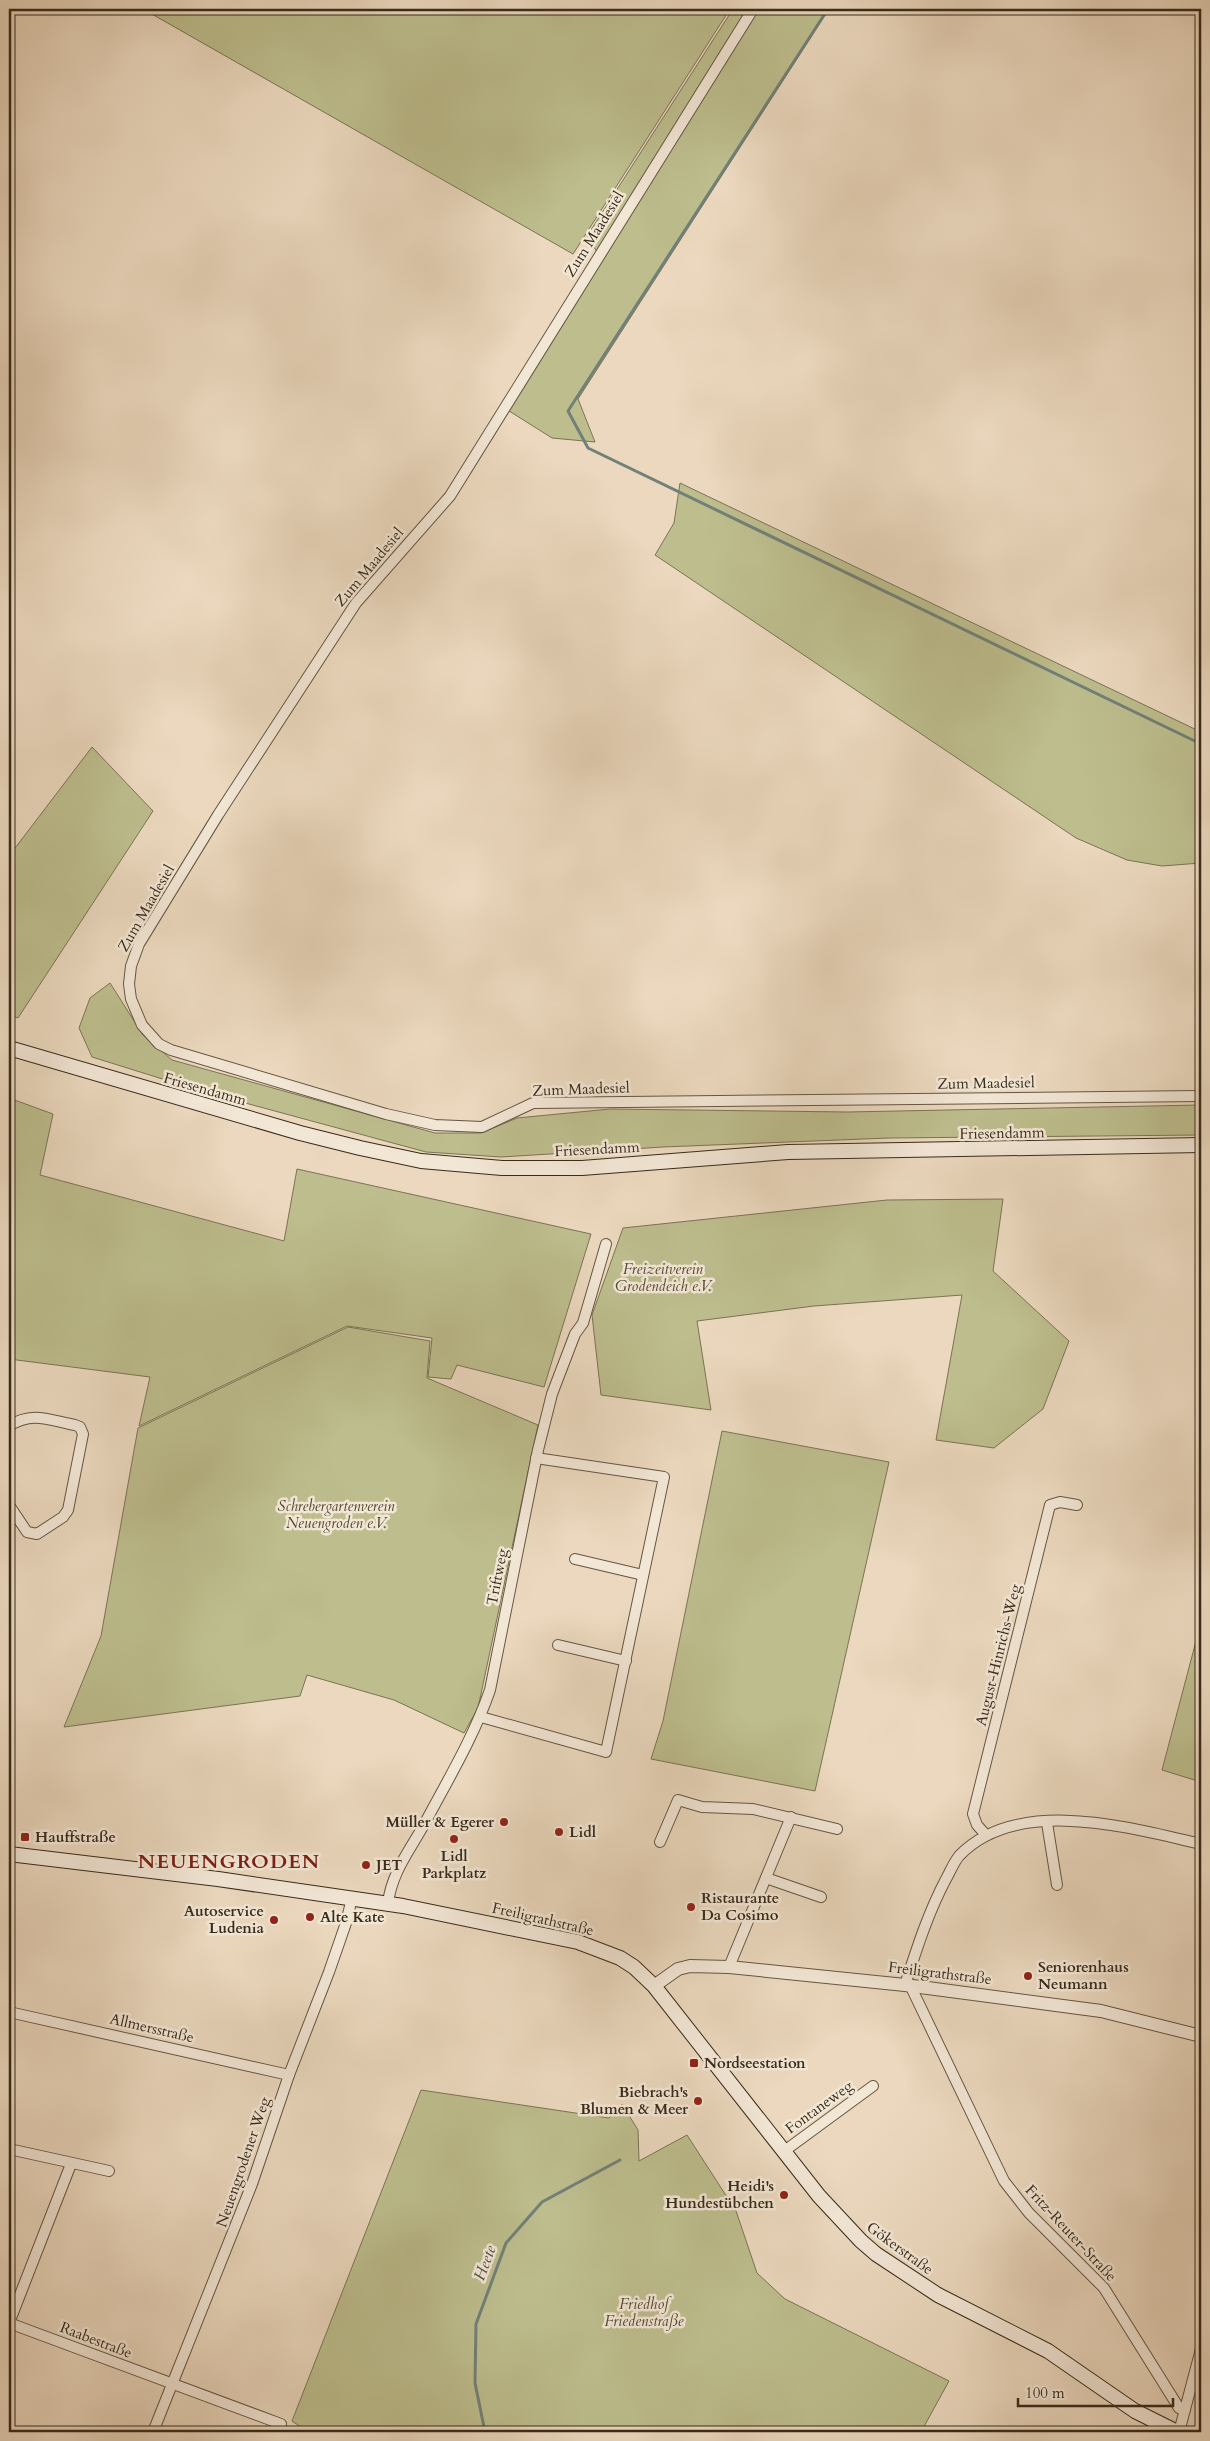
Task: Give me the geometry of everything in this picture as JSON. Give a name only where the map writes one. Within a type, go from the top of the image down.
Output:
[{"type":"main road","name":"Friesendamm","points":[[9,1048],[300,1133],[360,1148],[421,1161],[502,1168],[582,1168],[788,1152],[1201,1146]]},
{"type":"main road","name":"Freiligrathstraße","points":[[9,1854],[208,1877],[388,1903],[578,1942],[620,1958],[634,1967],[654,1986]]},
{"type":"main road","name":"Gökerstraße","points":[[654,1986],[783,2152],[831,2210],[876,2254],[938,2294],[1048,2351],[1135,2411],[1178,2432]]},
{"type":"street","name":"Zum Maadesiel","points":[[753,9],[450,496],[356,603],[218,815],[134,956],[129,984],[136,1013],[150,1035],[159,1044],[171,1050],[386,1114],[456,1127],[482,1126],[533,1103],[1201,1096]]},
{"type":"street","name":"Triftweg","points":[[388,1903],[395,1872],[426,1822],[481,1717],[490,1690],[536,1458],[552,1394],[575,1334],[583,1323],[606,1244]]},
{"type":"street","points":[[9,1426],[20,1419],[33,1416],[80,1427],[83,1434],[72,1494],[63,1517],[37,1534],[27,1532],[9,1505]]},
{"type":"street","points":[[481,1717],[606,1752],[626,1661],[664,1477],[536,1458]]},
{"type":"street","name":"August-Hinrichs-Weg","points":[[986,1835],[977,1825],[973,1814],[1050,1505],[1060,1502],[1077,1505]]},
{"type":"street","points":[[575,1559],[643,1575]]},
{"type":"street","points":[[558,1645],[626,1661]]},
{"type":"street","points":[[660,1842],[678,1800],[702,1807],[753,1809],[791,1816],[837,1829]]},
{"type":"street","points":[[730,1966],[791,1816]]},
{"type":"street","points":[[907,1985],[930,1908],[958,1857],[986,1835],[1022,1823],[1065,1821],[1120,1826],[1201,1844]]},
{"type":"street","points":[[1047,1823],[1057,1885]]},
{"type":"street","points":[[766,1878],[821,1897]]},
{"type":"street","name":"Neuengrodener Weg","points":[[153,2432],[230,2244],[289,2075],[329,1972],[346,1923],[352,1898]]},
{"type":"street","name":"Freiligrathstraße","points":[[654,1986],[678,1969],[690,1966],[730,1966],[907,1985],[1101,2011],[1201,2036]]},
{"type":"street","name":"Fritz-Reuter-Straße","points":[[907,1985],[1004,2181],[1029,2214],[1104,2288],[1179,2408],[1185,2410]]},
{"type":"street","name":"Allmersstraße","points":[[9,2012],[289,2075]]},
{"type":"street","name":"Fontaneweg","points":[[783,2152],[873,2086]]},
{"type":"street","points":[[9,2149],[109,2171]]},
{"type":"street","points":[[9,2323],[71,2164]]},
{"type":"street","name":"Raabestraße","points":[[9,2323],[281,2424]]},
{"type":"street","points":[[1178,2432],[1201,2349]]},
{"type":"green space","points":[[143,9],[730,9],[573,254]]},
{"type":"green space","points":[[733,9],[829,9],[578,399],[595,442],[552,438],[506,409],[602,260],[587,236]]},
{"type":"green space","points":[[680,483],[1201,732],[1201,863],[1162,866],[1127,860],[1076,838],[655,555],[674,523]]},
{"type":"green space","points":[[92,747],[153,811],[18,1018],[9,1014],[9,856]]},
{"type":"green space","points":[[110,983],[143,1035],[172,1060],[435,1133],[481,1133],[517,1118],[610,1109],[847,1112],[1201,1105],[1201,1135],[889,1138],[663,1147],[501,1157],[426,1152],[201,1091],[92,1057],[79,1028],[90,998]]},
{"type":"green space","points":[[9,1098],[53,1114],[40,1175],[284,1241],[297,1169],[591,1234],[544,1387],[457,1365],[451,1379],[428,1377],[432,1338],[347,1326],[139,1426],[150,1377],[9,1359]]},
{"type":"green space","name":"Freizeitverein Grodendeich e.V.","points":[[1003,1199],[993,1271],[1069,1341],[1043,1409],[994,1448],[936,1440],[962,1295],[814,1306],[697,1321],[711,1410],[601,1395],[592,1315],[623,1228],[887,1200]]},
{"type":"green space","name":"Schrebergartenverein Neuengroden e.V.","points":[[348,1327],[430,1341],[427,1378],[538,1425],[478,1708],[464,1733],[394,1700],[307,1675],[300,1696],[64,1727],[101,1636],[138,1428]]},
{"type":"green space","points":[[722,1431],[889,1462],[815,1791],[651,1759],[663,1721]]},
{"type":"green space","points":[[1201,1622],[1201,1782],[1162,1770]]},
{"type":"green space","name":"Friedhof Friedenstraße","points":[[421,2090],[609,2118],[622,2104],[638,2130],[639,2161],[687,2135],[736,2211],[757,2273],[785,2299],[949,2381],[921,2432],[308,2432],[292,2421]]},
{"type":"waterway","points":[[828,9],[568,411],[588,448],[1201,744]]},
{"type":"waterway","name":"Heete","points":[[485,2432],[475,2383],[476,2324],[506,2243],[542,2202],[620,2160]]},
{"type":"place","name":"Müller & Egerer","points":[[504,1822]]},
{"type":"place","name":"Lidl","points":[[559,1832]]},
{"type":"place","name":"Hauffstraße","points":[[25,1837]]},
{"type":"place","name":"Lidl Parkplatz","points":[[454,1839]]},
{"type":"place","name":"JET","points":[[366,1865]]},
{"type":"place","name":"Ristaurante Da Cosimo","points":[[691,1907]]},
{"type":"place","name":"Alte Kate","points":[[310,1917]]},
{"type":"place","name":"Autoservice Ludenia","points":[[274,1920]]},
{"type":"place","name":"Seniorenhaus Neumann","points":[[1028,1976]]},
{"type":"place","name":"Nordseestation","points":[[694,2063]]},
{"type":"place","name":"Biebrach's Blumen & Meer","points":[[698,2101]]},
{"type":"place","name":"Heidi's Hundestübchen","points":[[784,2195]]},
{"type":"district","name":"NEUENGRODEN","points":[[229,1861]]}]
